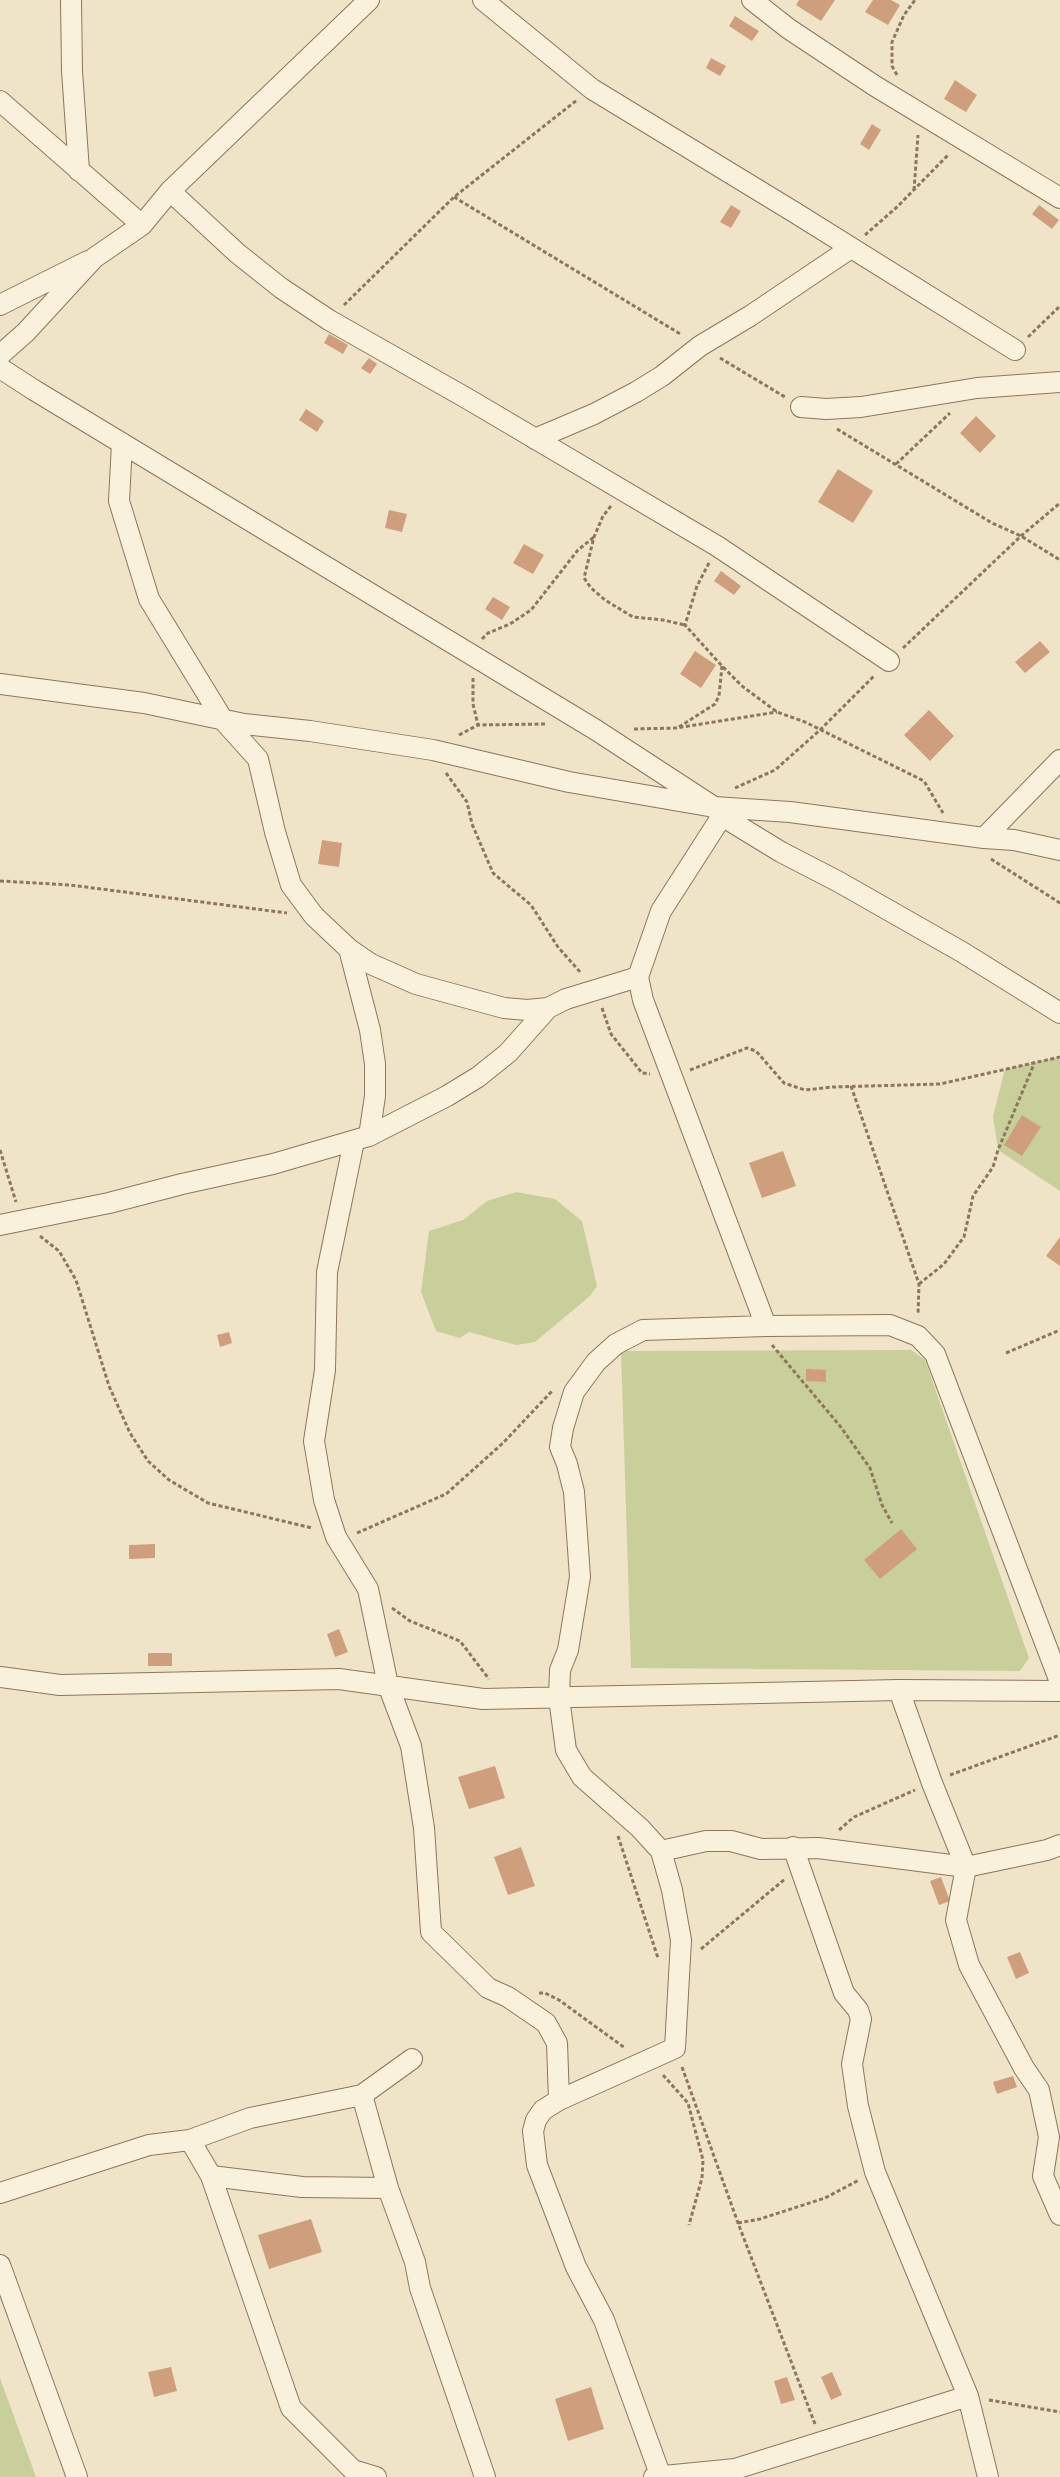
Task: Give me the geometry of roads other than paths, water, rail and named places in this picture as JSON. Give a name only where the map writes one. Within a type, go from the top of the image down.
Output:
[{"type":"street","points":[[71,0],[72,80],[79,170]]},
{"type":"street","points":[[0,305],[94,258],[142,225],[170,191],[369,0]]},
{"type":"street","points":[[483,0],[592,89],[1015,350]]},
{"type":"street","points":[[752,0],[790,29],[875,86],[1060,198]]},
{"type":"street","points":[[0,102],[142,225]]},
{"type":"street","points":[[170,191],[266,276],[329,320],[717,546],[889,661]]},
{"type":"street","points":[[535,439],[636,392],[662,376],[700,346],[750,316],[851,248]]},
{"type":"street","points":[[0,355],[26,332],[94,258]]},
{"type":"street","points":[[0,368],[596,730],[781,852],[839,882],[962,952],[1060,1013]]},
{"type":"street","points":[[801,407],[826,409],[860,407],[977,388],[1060,382]]},
{"type":"street","points":[[122,443],[118,501],[149,599],[223,720],[258,759],[275,832],[291,885],[314,916],[349,949],[372,964],[416,984],[504,1008],[527,1010],[548,1008],[566,999],[638,977]]},
{"type":"street","points":[[0,684],[144,703],[223,720],[434,750],[569,782],[718,812],[790,812],[955,834],[985,847],[1014,840],[1060,850]]},
{"type":"street","points":[[985,847],[1060,760]]},
{"type":"street","points":[[718,812],[661,911],[638,977],[643,1000],[766,1326]]},
{"type":"street","points":[[349,949],[370,1030],[375,1064],[375,1096],[361,1139],[327,1272],[325,1370],[314,1441],[324,1500],[337,1540],[368,1589],[388,1685],[411,1746],[424,1828],[432,1932],[488,1988],[508,1997],[546,2023],[557,2043],[559,2100]]},
{"type":"street","points":[[0,1225],[109,1203],[182,1184],[273,1164],[361,1139],[430,1105],[478,1077],[508,1053],[548,1008]]},
{"type":"street","points":[[968,2396],[736,2469],[658,2476],[604,2320],[576,2267],[536,2165],[533,2131],[536,2120],[542,2110],[559,2100],[675,2048],[681,1940],[672,1890],[661,1851],[640,1828],[582,1777],[566,1750],[559,1698],[560,1670],[568,1650],[580,1577],[574,1492],[567,1464],[560,1447],[563,1428],[574,1392],[596,1362],[616,1344],[643,1330],[766,1326],[890,1325],[918,1336],[935,1354],[1060,1682]]},
{"type":"street","points":[[0,1676],[60,1685],[340,1679],[483,1698],[899,1690],[1060,1691]]},
{"type":"street","points":[[899,1690],[932,1783],[966,1867],[956,1920],[969,1965],[1024,2068],[1039,2090],[1049,2138],[1043,2176],[1060,2215]]},
{"type":"street","points":[[661,1851],[706,1842],[731,1841],[761,1849],[818,1848],[966,1867],[1047,1850],[1060,1845]]},
{"type":"street","points":[[792,1847],[844,1993],[858,2010],[861,2019],[852,2064],[858,2106],[875,2172],[968,2396],[988,2477]]},
{"type":"street","points":[[0,2193],[148,2145],[190,2140],[250,2118],[362,2095],[412,2059]]},
{"type":"street","points":[[362,2095],[388,2188],[415,2262],[423,2297],[485,2477]]},
{"type":"street","points":[[190,2140],[211,2176],[291,2408],[353,2470],[376,2477]]},
{"type":"street","points":[[211,2176],[302,2187],[388,2188]]},
{"type":"street","points":[[0,2265],[77,2477]]}]
